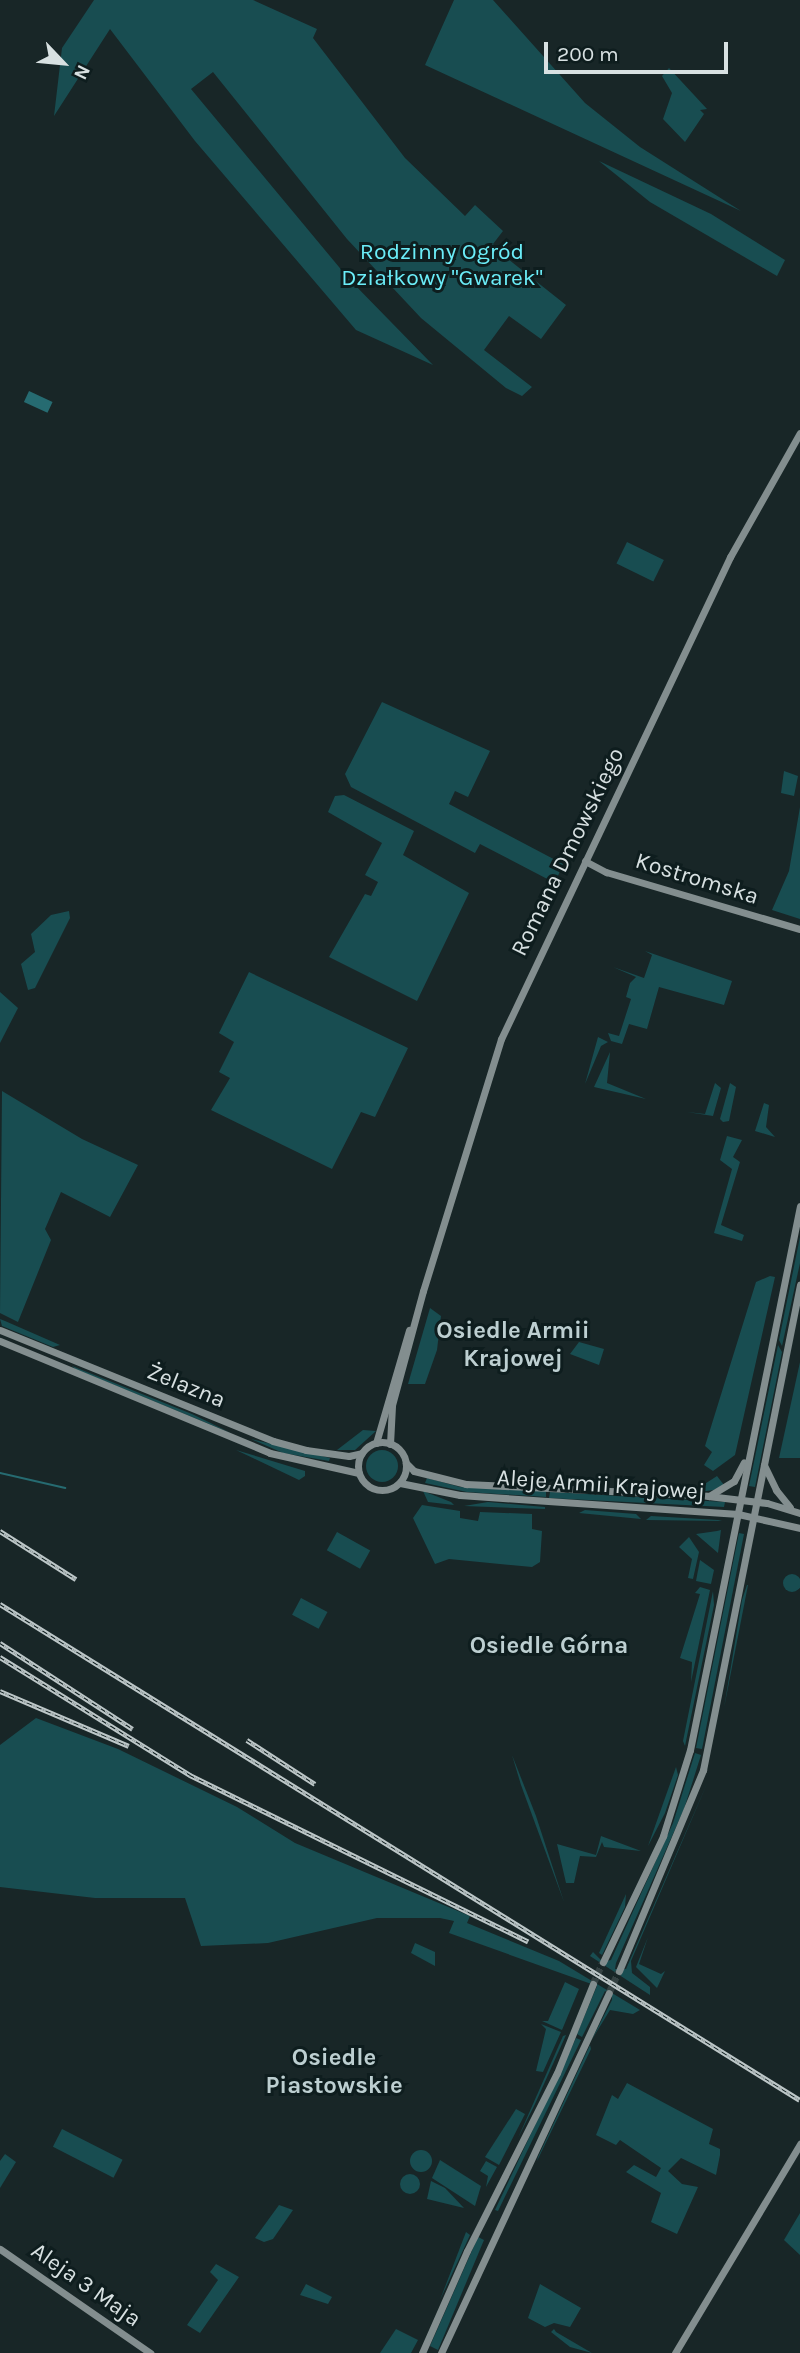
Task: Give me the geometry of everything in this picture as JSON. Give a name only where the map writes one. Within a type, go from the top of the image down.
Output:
[{"type":"street","name":"Romana Dmowskiego","points":[[376,1443],[501,1039],[733,549],[800,433]]},
{"type":"street","name":"Kostromska","points":[[585,861],[800,929]]},
{"type":"street","points":[[603,1962],[663,1836],[683,1776],[800,1206]]},
{"type":"street","points":[[619,1971],[703,1770],[800,1285]]},
{"type":"street","name":"Żelazna","points":[[0,1330],[284,1444],[349,1456],[362,1453]]},
{"type":"street","name":"Żelazna","points":[[0,1341],[270,1453],[359,1473]]},
{"type":"street","name":"Romana Dmowskiego","points":[[388,1404],[390,1444]]},
{"type":"street","points":[[376,1443],[390,1444],[401,1451],[406,1463],[400,1483],[390,1489],[376,1490],[359,1473],[362,1453],[376,1443]]},
{"type":"street","points":[[708,1496],[734,1480],[750,1448]]},
{"type":"street","name":"Aleje Armii Krajowej","points":[[406,1463],[414,1471],[466,1484],[708,1496],[757,1501],[797,1511]]},
{"type":"street","points":[[764,1465],[776,1490],[797,1511]]},
{"type":"street","name":"Aleje Armii Krajowej","points":[[400,1483],[460,1495],[738,1514],[800,1528]]},
{"type":"street","points":[[422,2353],[482,2221],[546,2096],[593,1984]]},
{"type":"street","points":[[441,2353],[609,1993]]},
{"type":"street","points":[[675,2353],[800,2144]]},
{"type":"street","name":"Aleja 3 Maja","points":[[0,2249],[150,2353]]},
{"type":"green space","name":"Rodzinny Ogród Działkowy \"Gwarek\"","points":[[94,0],[253,0],[317,29],[313,38],[405,158],[465,216],[475,205],[503,231],[493,244],[499,252],[566,305],[541,339],[509,316],[484,350],[532,387],[522,396],[506,388],[421,318],[347,239],[213,72],[191,89],[349,279],[433,365],[356,330],[195,141],[110,29],[54,116],[62,48]]},
{"type":"green space","points":[[454,0],[493,0],[585,103],[640,147],[741,211],[425,65]]},
{"type":"green space","points":[[669,68],[707,109],[700,110],[704,114],[685,142],[663,119],[672,93],[662,76]]},
{"type":"green space","points":[[599,161],[711,214],[785,260],[777,276],[650,202]]},
{"type":"green space","points":[[627,542],[664,560],[653,582],[616,564]]},
{"type":"green space","points":[[382,702],[490,751],[468,797],[455,791],[449,804],[563,864],[555,883],[480,844],[475,853],[351,787],[345,774]]},
{"type":"green space","points":[[784,771],[798,776],[794,796],[781,793]]},
{"type":"green space","points":[[344,795],[414,831],[403,855],[469,893],[417,1001],[329,957],[365,894],[371,896],[378,882],[365,875],[382,843],[328,812],[335,796]]},
{"type":"green space","points":[[800,807],[800,919],[772,910],[789,871]]},
{"type":"green space","points":[[69,911],[70,918],[35,988],[28,990],[21,964],[35,952],[31,934],[51,915]]},
{"type":"green space","points":[[645,951],[732,981],[724,1005],[659,987],[647,1029],[629,1024],[622,1044],[611,1041],[608,1033],[619,1036],[631,999],[626,997],[630,983],[636,977],[613,967],[644,978],[652,955]]},
{"type":"green space","points":[[249,972],[408,1048],[375,1117],[361,1112],[332,1169],[211,1110],[230,1078],[219,1072],[234,1042],[219,1033]]},
{"type":"green space","points":[[0,992],[18,1008],[0,1043]]},
{"type":"green space","points":[[598,1037],[608,1042],[601,1046],[585,1084]]},
{"type":"green space","points":[[610,1052],[607,1083],[646,1099],[594,1087]]},
{"type":"green space","points":[[715,1083],[721,1088],[713,1116],[687,1112],[705,1114]]},
{"type":"green space","points":[[730,1083],[736,1087],[729,1121],[723,1122],[720,1119]]},
{"type":"green space","points":[[2,1091],[82,1139],[138,1165],[110,1217],[61,1192],[45,1229],[51,1240],[18,1322],[0,1313]]},
{"type":"green space","points":[[764,1103],[769,1105],[766,1127],[775,1137],[755,1131]]},
{"type":"green space","points":[[727,1136],[742,1140],[733,1157],[740,1162],[721,1225],[744,1235],[742,1241],[714,1233],[732,1169],[720,1160]]},
{"type":"green space","points":[[800,1237],[800,1263],[782,1346],[779,1340]]},
{"type":"green space","points":[[770,1276],[775,1277],[735,1455],[713,1471],[704,1465],[712,1452],[705,1446],[756,1282]]},
{"type":"green space","points":[[430,1308],[441,1316],[437,1350],[425,1384],[408,1384]]},
{"type":"green space","points":[[0,1319],[60,1345],[53,1347],[2,1326]]},
{"type":"green space","points":[[579,1342],[604,1349],[599,1365],[570,1354]]},
{"type":"green space","points":[[778,1345],[782,1352],[755,1487],[749,1486]]},
{"type":"green space","points":[[800,1362],[800,1458],[779,1458]]},
{"type":"green space","points":[[72,1366],[192,1414],[231,1433],[75,1369]]},
{"type":"green space","points":[[363,1430],[376,1431],[355,1450],[337,1450]]},
{"type":"green space","points":[[251,1439],[330,1458],[329,1461],[283,1453]]},
{"type":"green space","points":[[236,1450],[305,1471],[305,1476],[299,1480]]},
{"type":"green space","points":[[382,1450],[393,1455],[398,1466],[393,1477],[382,1482],[371,1477],[366,1466],[371,1455]]},
{"type":"green space","points":[[717,1476],[724,1485],[714,1490],[700,1492],[677,1488],[697,1489]]},
{"type":"green space","points":[[427,1478],[460,1487],[546,1491],[546,1497],[467,1492],[425,1483]]},
{"type":"green space","points":[[423,1491],[451,1502],[454,1505],[428,1502]]},
{"type":"green space","points":[[550,1492],[725,1502],[724,1507],[549,1498]]},
{"type":"green space","points":[[488,1502],[545,1507],[545,1509],[464,1506]]},
{"type":"green space","points":[[422,1505],[460,1511],[460,1518],[478,1521],[480,1512],[532,1514],[532,1529],[542,1531],[540,1562],[532,1567],[449,1559],[435,1564],[413,1518]]},
{"type":"green space","points":[[585,1510],[636,1514],[641,1519],[579,1513]]},
{"type":"green space","points":[[651,1516],[718,1520],[722,1521],[646,1520]]},
{"type":"green space","points":[[721,1530],[718,1553],[696,1534],[717,1531]]},
{"type":"green space","points":[[337,1532],[370,1550],[360,1569],[327,1550]]},
{"type":"green space","points":[[739,1533],[744,1534],[702,1749],[696,1748]]},
{"type":"green space","points":[[689,1537],[699,1552],[693,1579],[688,1578],[692,1559],[679,1547]]},
{"type":"green space","points":[[700,1560],[714,1570],[711,1584],[696,1581]]},
{"type":"green space","points":[[792,1574],[798,1577],[801,1583],[798,1589],[792,1592],[786,1589],[783,1583],[786,1577]]},
{"type":"green space","points":[[748,1585],[724,1708],[742,1600]]},
{"type":"green space","points":[[700,1587],[710,1590],[691,1682],[692,1662],[680,1658],[700,1594],[695,1593]]},
{"type":"green space","points":[[713,1591],[714,1605],[685,1746],[683,1741]]},
{"type":"green space","points":[[301,1598],[327,1612],[319,1629],[292,1615]]},
{"type":"green space","points":[[36,1718],[118,1749],[237,1807],[295,1843],[470,1916],[467,1923],[559,1961],[640,2010],[633,2014],[610,2010],[591,2041],[612,2000],[612,1995],[605,1991],[582,2037],[577,2034],[597,1986],[449,1933],[454,1921],[440,1918],[377,1918],[268,1943],[201,1946],[185,1898],[95,1898],[0,1887],[0,1745]]},
{"type":"green space","points":[[695,1753],[701,1755],[684,1809],[616,1963],[615,1969],[626,1969],[709,1779],[631,1961],[632,1973],[650,1987],[650,1995],[590,1956],[593,1952],[603,1962],[611,1960],[673,1823]]},
{"type":"green space","points":[[512,1755],[536,1816],[564,1902],[521,1785]]},
{"type":"green space","points":[[676,1767],[678,1775],[665,1813],[648,1846]]},
{"type":"green space","points":[[601,1836],[641,1851],[604,1847],[602,1842],[596,1857],[580,1856],[574,1883],[566,1883],[557,1844],[596,1855]]},
{"type":"green space","points":[[626,1894],[625,1907],[602,1955],[599,1953]]},
{"type":"green space","points":[[648,1937],[639,1964],[661,1974],[665,1971],[657,1988],[636,1967]]},
{"type":"green space","points":[[415,1943],[435,1952],[435,1966],[411,1953]]},
{"type":"green space","points":[[565,1982],[579,1989],[562,2030],[542,2021],[548,2021]]},
{"type":"green space","points":[[541,2024],[561,2032],[543,2072],[536,2071],[546,2029]]},
{"type":"green space","points":[[566,2035],[535,2104],[518,2138],[563,2036]]},
{"type":"green space","points":[[576,2038],[581,2040],[498,2211],[495,2210]]},
{"type":"green space","points":[[590,2045],[591,2049],[537,2161],[538,2157]]},
{"type":"green space","points":[[627,2083],[713,2129],[709,2144],[720,2149],[716,2175],[681,2158],[668,2171],[682,2184],[698,2187],[677,2234],[651,2222],[661,2193],[626,2172],[634,2165],[656,2177],[661,2168],[620,2140],[616,2145],[596,2135],[612,2095],[618,2099]]},
{"type":"green space","points":[[516,2109],[525,2114],[499,2165],[485,2157]]},
{"type":"green space","points":[[62,2129],[123,2160],[114,2178],[53,2147]]},
{"type":"green space","points":[[421,2150],[429,2153],[432,2161],[429,2169],[421,2172],[413,2169],[410,2161],[413,2153]]},
{"type":"green space","points":[[5,2154],[16,2162],[0,2188],[0,2161]]},
{"type":"green space","points":[[440,2160],[481,2186],[475,2206],[432,2178]]},
{"type":"green space","points":[[486,2161],[497,2167],[486,2187],[488,2176],[480,2171]]},
{"type":"green space","points":[[406,2174],[414,2174],[420,2184],[414,2194],[406,2194],[400,2188],[400,2180]]},
{"type":"green space","points":[[431,2181],[445,2188],[464,2208],[427,2199]]},
{"type":"green space","points":[[279,2205],[293,2210],[273,2239],[264,2242],[255,2238]]},
{"type":"green space","points":[[800,2213],[800,2255],[784,2240]]},
{"type":"green space","points":[[466,2232],[470,2235],[440,2300]]},
{"type":"green space","points":[[478,2237],[484,2240],[438,2350],[430,2346]]},
{"type":"green space","points":[[216,2264],[239,2277],[200,2333],[187,2325],[218,2280],[210,2272]]},
{"type":"green space","points":[[306,2284],[332,2297],[328,2304],[300,2295]]},
{"type":"green space","points":[[540,2284],[581,2308],[570,2327],[554,2323],[545,2327],[528,2318]]},
{"type":"green space","points":[[396,2329],[418,2340],[411,2353],[380,2353]]},
{"type":"green space","points":[[554,2329],[592,2353],[570,2347],[551,2332]]},
{"type":"shaded area","points":[[29,391],[53,402],[47,413],[24,402]]},
{"type":"waterway","points":[[0,1473],[65,1488]]},
{"type":"tunnel","points":[[593,1984],[603,1962]]},
{"type":"tunnel","points":[[609,1993],[619,1971]]},
{"type":"railway","points":[[0,1531],[76,1579]]},
{"type":"railway","points":[[0,1604],[800,2100]]},
{"type":"railway","points":[[0,1643],[133,1729]]},
{"type":"railway","points":[[0,1657],[190,1775],[528,1941]]},
{"type":"railway","points":[[0,1691],[129,1746]]},
{"type":"railway","points":[[247,1740],[315,1784]]},
{"type":"district","name":"Osiedle Armii Krajowej","points":[[513,1345]]},
{"type":"district","name":"Osiedle Górna","points":[[549,1646]]},
{"type":"district","name":"Osiedle Piastowskie","points":[[334,2072]]}]
